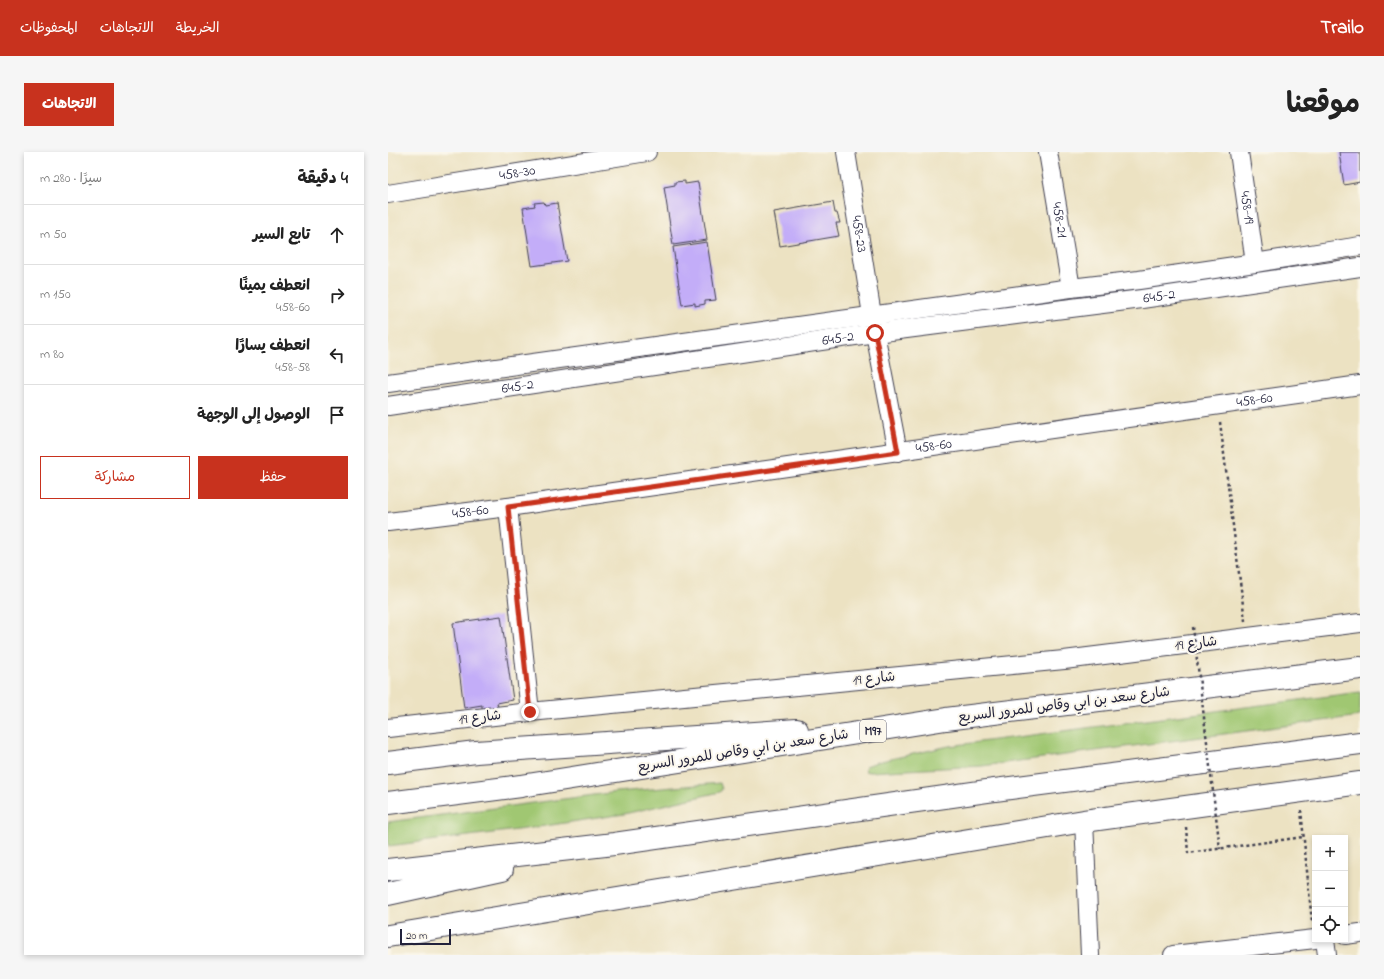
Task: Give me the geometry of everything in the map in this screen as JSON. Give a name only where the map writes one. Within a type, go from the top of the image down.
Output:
[{"type":"main road","name":"شارع سعد بن ابي وقاص للمرور السريع","points":[[388,803],[521,786],[946,719],[1360,668]]},
{"type":"main road","points":[[388,763],[476,752],[946,719]]},
{"type":"main road","points":[[388,870],[614,844],[987,791],[1360,743]]},
{"type":"main road","points":[[388,936],[1084,821],[1184,806],[1360,783]]},
{"type":"main road","points":[[388,894],[614,844]]},
{"type":"street","name":"458-30","points":[[388,194],[647,152]]},
{"type":"street","name":"458-23","points":[[846,152],[872,315]]},
{"type":"street","name":"458-21","points":[[1048,152],[1071,288]]},
{"type":"street","name":"458-19","points":[[1239,152],[1255,263]]},
{"type":"street","name":"645-2","points":[[388,383],[872,315],[1139,280],[1360,246]]},
{"type":"street","name":"645-2","points":[[388,406],[875,333],[1142,299],[1360,267]]},
{"type":"street","points":[[1139,280],[1142,299]]},
{"type":"street","points":[[875,333],[898,452]]},
{"type":"street","name":"458-60","points":[[388,522],[508,507],[1360,385]]},
{"type":"street","points":[[508,507],[530,712]]},
{"type":"street","name":"شارع 19","points":[[388,728],[530,712],[1064,660],[1360,623]]},
{"type":"street","points":[[1084,821],[1090,955]]},
{"type":"street","points":[[1348,935],[1360,933]]},
{"type":"street","points":[[1173,955],[1312,940]]},
{"type":"street","points":[[1320,943],[1327,955]]},
{"type":"path","points":[[1218,406],[1247,638]]},
{"type":"path","points":[[1193,627],[1220,849]]},
{"type":"path","points":[[1299,791],[1303,837],[1313,907]]},
{"type":"path","points":[[1184,806],[1188,853],[1303,837]]},
{"type":"green space","points":[[1360,692],[1360,716],[982,766],[865,771],[866,766],[877,762],[949,746]]},
{"type":"green space","points":[[720,783],[722,789],[720,792],[624,814],[525,829],[388,846],[388,822],[617,792]]},
{"type":"building","points":[[1339,152],[1360,152],[1360,182],[1344,185]]},
{"type":"building","points":[[685,181],[685,184],[698,182],[707,240],[673,245],[664,187],[675,185],[675,182]]},
{"type":"building","points":[[544,202],[545,205],[557,203],[567,261],[532,266],[523,208],[535,206],[534,203]]},
{"type":"building","points":[[833,202],[835,213],[837,213],[840,223],[836,223],[839,236],[780,246],[774,212]]},
{"type":"building","points":[[707,242],[716,300],[705,301],[705,304],[695,306],[695,303],[682,305],[673,247]]},
{"type":"building","points":[[501,616],[513,700],[497,703],[498,707],[482,709],[482,705],[464,708],[453,623]]},
{"type":"route","points":[[530,712],[508,507],[898,452],[875,333]]}]
